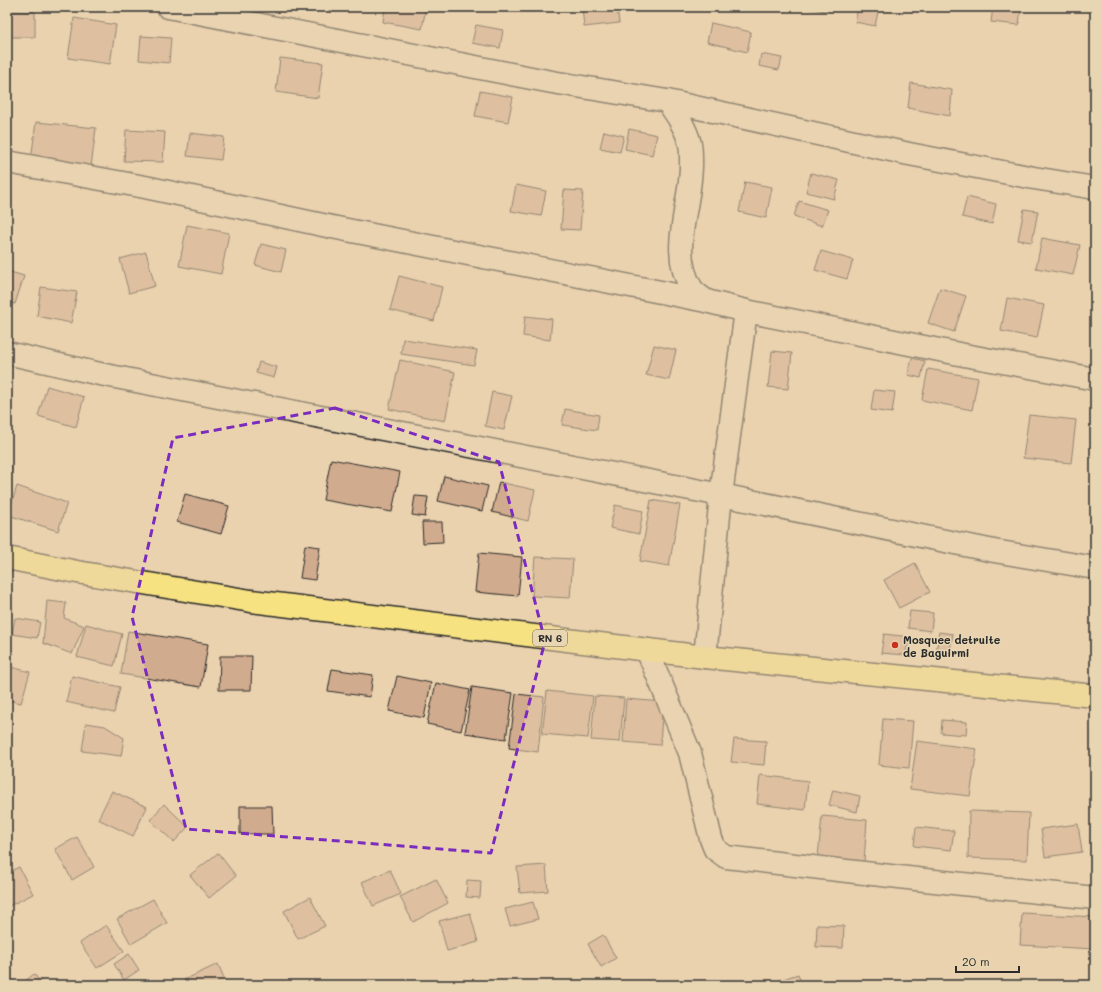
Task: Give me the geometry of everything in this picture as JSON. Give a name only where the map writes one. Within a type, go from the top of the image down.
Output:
[{"type":"main road","name":"RN 6","points":[[7,558],[76,572],[251,601],[705,657],[1095,696]]},
{"type":"street","points":[[168,7],[552,82],[667,102],[909,154],[1095,188]]},
{"type":"street","points":[[667,102],[682,123],[690,145],[692,173],[682,229],[681,255],[685,275],[693,290],[706,301]]},
{"type":"street","points":[[7,162],[145,187],[340,228],[706,301],[746,311],[964,355],[1095,379]]},
{"type":"street","points":[[705,657],[721,495],[746,311]]},
{"type":"street","points":[[7,353],[108,375],[721,495],[994,551],[1095,568]]},
{"type":"street","points":[[647,650],[690,753],[711,839],[715,849],[726,856],[925,880],[1095,898]]},
{"type":"highlighted area","points":[[335,408],[499,462],[545,641],[491,853],[186,829],[132,617],[173,438]]},
{"type":"building","points":[[385,7],[426,7],[422,29],[383,22]]},
{"type":"building","points":[[582,7],[617,7],[619,23],[584,27]]},
{"type":"building","points":[[698,7],[718,7],[718,10]]},
{"type":"building","points":[[797,7],[826,7],[826,11]]},
{"type":"building","points":[[993,7],[1021,7],[1019,25],[991,22]]},
{"type":"building","points":[[858,8],[878,12],[875,26],[855,22]]},
{"type":"building","points":[[7,11],[35,12],[35,37],[7,37]]},
{"type":"building","points":[[74,18],[116,25],[110,64],[68,58]]},
{"type":"building","points":[[711,23],[751,32],[747,52],[707,42]]},
{"type":"building","points":[[476,25],[503,30],[500,48],[472,43]]},
{"type":"building","points":[[141,36],[171,38],[169,63],[139,60]]},
{"type":"building","points":[[761,54],[782,58],[779,70],[759,66]]},
{"type":"building","points":[[280,58],[323,63],[318,98],[276,92]]},
{"type":"building","points":[[911,83],[952,90],[950,116],[908,108]]},
{"type":"building","points":[[480,91],[513,97],[508,122],[475,116]]},
{"type":"building","points":[[36,122],[96,128],[91,167],[31,160]]},
{"type":"building","points":[[629,129],[657,135],[652,155],[625,149]]},
{"type":"building","points":[[126,130],[165,132],[163,162],[124,161]]},
{"type":"building","points":[[604,131],[624,136],[620,152],[600,148]]},
{"type":"building","points":[[190,133],[224,137],[221,160],[187,156]]},
{"type":"building","points":[[811,173],[839,180],[834,199],[806,192]]},
{"type":"building","points":[[745,182],[772,187],[766,218],[739,212]]},
{"type":"building","points":[[516,185],[546,191],[541,216],[511,211]]},
{"type":"building","points":[[564,190],[583,191],[580,230],[561,229]]},
{"type":"building","points":[[967,197],[996,204],[992,224],[962,217]]},
{"type":"building","points":[[799,201],[828,210],[822,226],[794,216]]},
{"type":"building","points":[[1024,209],[1038,211],[1032,242],[1018,240]]},
{"type":"building","points":[[187,225],[229,233],[221,274],[179,266]]},
{"type":"building","points":[[1042,238],[1080,245],[1073,275],[1036,268]]},
{"type":"building","points":[[261,244],[286,250],[281,272],[255,265]]},
{"type":"building","points":[[821,251],[853,260],[847,279],[815,270]]},
{"type":"building","points":[[146,252],[155,286],[129,293],[120,259]]},
{"type":"building","points":[[7,271],[24,276],[15,304],[7,302]]},
{"type":"building","points":[[399,276],[442,287],[434,321],[390,310]]},
{"type":"building","points":[[41,287],[77,292],[71,323],[37,316]]},
{"type":"building","points":[[940,288],[966,296],[954,332],[928,323]]},
{"type":"building","points":[[1007,298],[1044,305],[1037,338],[1001,331]]},
{"type":"building","points":[[525,316],[552,319],[550,340],[523,336]]},
{"type":"building","points":[[403,339],[477,350],[474,365],[401,354]]},
{"type":"building","points":[[654,345],[676,350],[669,380],[646,375]]},
{"type":"building","points":[[772,351],[792,353],[788,389],[768,387]]},
{"type":"building","points":[[912,358],[925,361],[921,378],[908,375]]},
{"type":"building","points":[[400,360],[455,372],[445,421],[389,409]]},
{"type":"building","points":[[259,362],[277,367],[274,378],[256,373]]},
{"type":"building","points":[[928,369],[978,378],[972,410],[922,400]]},
{"type":"building","points":[[47,386],[84,397],[76,427],[38,416]]},
{"type":"building","points":[[874,390],[895,392],[892,413],[871,410]]},
{"type":"building","points":[[492,392],[512,396],[504,430],[485,426]]},
{"type":"building","points":[[565,409],[599,415],[597,430],[562,425]]},
{"type":"building","points":[[1029,415],[1076,420],[1071,463],[1023,458]]},
{"type":"building","points":[[331,459],[400,472],[392,512],[323,500]]},
{"type":"building","points":[[7,465],[12,466],[7,490]]},
{"type":"building","points":[[444,476],[488,486],[482,511],[438,501]]},
{"type":"building","points":[[499,482],[535,490],[528,521],[492,512]]},
{"type":"building","points":[[17,486],[67,503],[58,531],[8,515]]},
{"type":"building","points":[[185,494],[229,506],[221,534],[177,522]]},
{"type":"building","points":[[415,496],[428,497],[425,517],[412,515]]},
{"type":"building","points":[[651,500],[680,505],[669,566],[640,561]]},
{"type":"building","points":[[615,505],[643,511],[639,534],[610,528]]},
{"type":"building","points":[[422,522],[442,522],[443,542],[423,543]]},
{"type":"building","points":[[305,545],[320,547],[315,580],[300,578]]},
{"type":"building","points":[[479,553],[522,557],[518,596],[475,592]]},
{"type":"building","points":[[535,557],[573,559],[570,598],[532,596]]},
{"type":"building","points":[[915,563],[930,592],[899,608],[884,580]]},
{"type":"building","points":[[47,601],[66,603],[64,618],[84,626],[72,654],[43,643]]},
{"type":"building","points":[[910,611],[933,613],[931,631],[908,628]]},
{"type":"building","points":[[15,618],[40,622],[37,638],[12,634]]},
{"type":"building","points":[[86,624],[122,634],[114,666],[77,657]]},
{"type":"building","points":[[128,631],[208,644],[201,687],[121,674]]},
{"type":"building","points":[[939,632],[953,634],[949,655],[936,653]]},
{"type":"building","name":"Mosquee detruite de Baguirmi","points":[[884,634],[910,637],[905,655],[881,653]]},
{"type":"building","points":[[220,656],[252,656],[251,690],[219,690]]},
{"type":"building","points":[[7,666],[30,672],[21,703],[7,700]]},
{"type":"building","points":[[332,669],[373,675],[370,697],[328,691]]},
{"type":"building","points":[[72,676],[120,687],[114,713],[66,702]]},
{"type":"building","points":[[397,676],[431,683],[424,718],[389,711]]},
{"type":"building","points":[[436,683],[470,690],[461,731],[427,724]]},
{"type":"building","points":[[472,687],[513,693],[506,739],[465,733]]},
{"type":"building","points":[[547,691],[593,696],[588,738],[542,734]]},
{"type":"building","points":[[516,694],[544,697],[538,752],[509,748]]},
{"type":"building","points":[[595,696],[624,698],[620,742],[591,740]]},
{"type":"building","points":[[626,699],[663,702],[660,745],[623,742]]},
{"type":"building","points":[[883,719],[913,721],[909,768],[879,765]]},
{"type":"building","points":[[942,720],[967,722],[966,735],[941,733]]},
{"type":"building","points":[[86,723],[105,726],[124,738],[121,756],[82,751]]},
{"type":"building","points":[[734,739],[766,741],[764,765],[731,762]]},
{"type":"building","points":[[917,741],[977,749],[970,796],[910,789]]},
{"type":"building","points":[[760,775],[808,781],[805,810],[757,804]]},
{"type":"building","points":[[833,790],[860,796],[857,812],[829,805]]},
{"type":"building","points":[[112,791],[147,807],[133,836],[98,819]]},
{"type":"building","points":[[164,804],[188,827],[174,842],[150,820]]},
{"type":"building","points":[[240,806],[272,806],[273,834],[240,834]]},
{"type":"building","points":[[969,811],[1029,813],[1027,860],[968,858]]},
{"type":"building","points":[[822,816],[867,820],[864,861],[818,857]]},
{"type":"building","points":[[1078,824],[1082,852],[1045,857],[1041,829]]},
{"type":"building","points":[[916,827],[954,831],[951,850],[914,846]]},
{"type":"building","points":[[77,837],[94,867],[72,880],[55,849]]},
{"type":"building","points":[[218,853],[236,876],[209,898],[190,875]]},
{"type":"building","points":[[546,865],[548,891],[520,893],[517,867]]},
{"type":"building","points":[[19,867],[33,894],[7,907],[7,873]]},
{"type":"building","points":[[390,870],[401,894],[373,906],[362,882]]},
{"type":"building","points":[[436,879],[448,903],[413,922],[400,897]]},
{"type":"building","points":[[467,880],[481,881],[480,898],[466,897]]},
{"type":"building","points":[[310,897],[325,926],[298,939],[284,911]]},
{"type":"building","points":[[153,899],[167,923],[131,944],[117,919]]},
{"type":"building","points":[[533,902],[538,919],[510,926],[505,909]]},
{"type":"building","points":[[470,913],[478,942],[447,951],[439,921]]},
{"type":"building","points":[[1022,913],[1095,917],[1095,949],[1020,945]]},
{"type":"building","points":[[106,925],[124,951],[97,968],[80,943]]},
{"type":"building","points":[[817,925],[844,926],[843,948],[816,947]]},
{"type":"building","points":[[603,935],[616,958],[601,967],[588,944]]},
{"type":"building","points":[[129,954],[139,970],[124,980],[114,964]]},
{"type":"building","points":[[218,964],[227,985],[186,985],[184,980]]},
{"type":"building","points":[[34,974],[43,985],[20,985]]},
{"type":"building","points":[[798,974],[802,985],[765,985]]},
{"type":"place","name":"Mosquee detruite de Baguirmi","points":[[895,645]]}]
